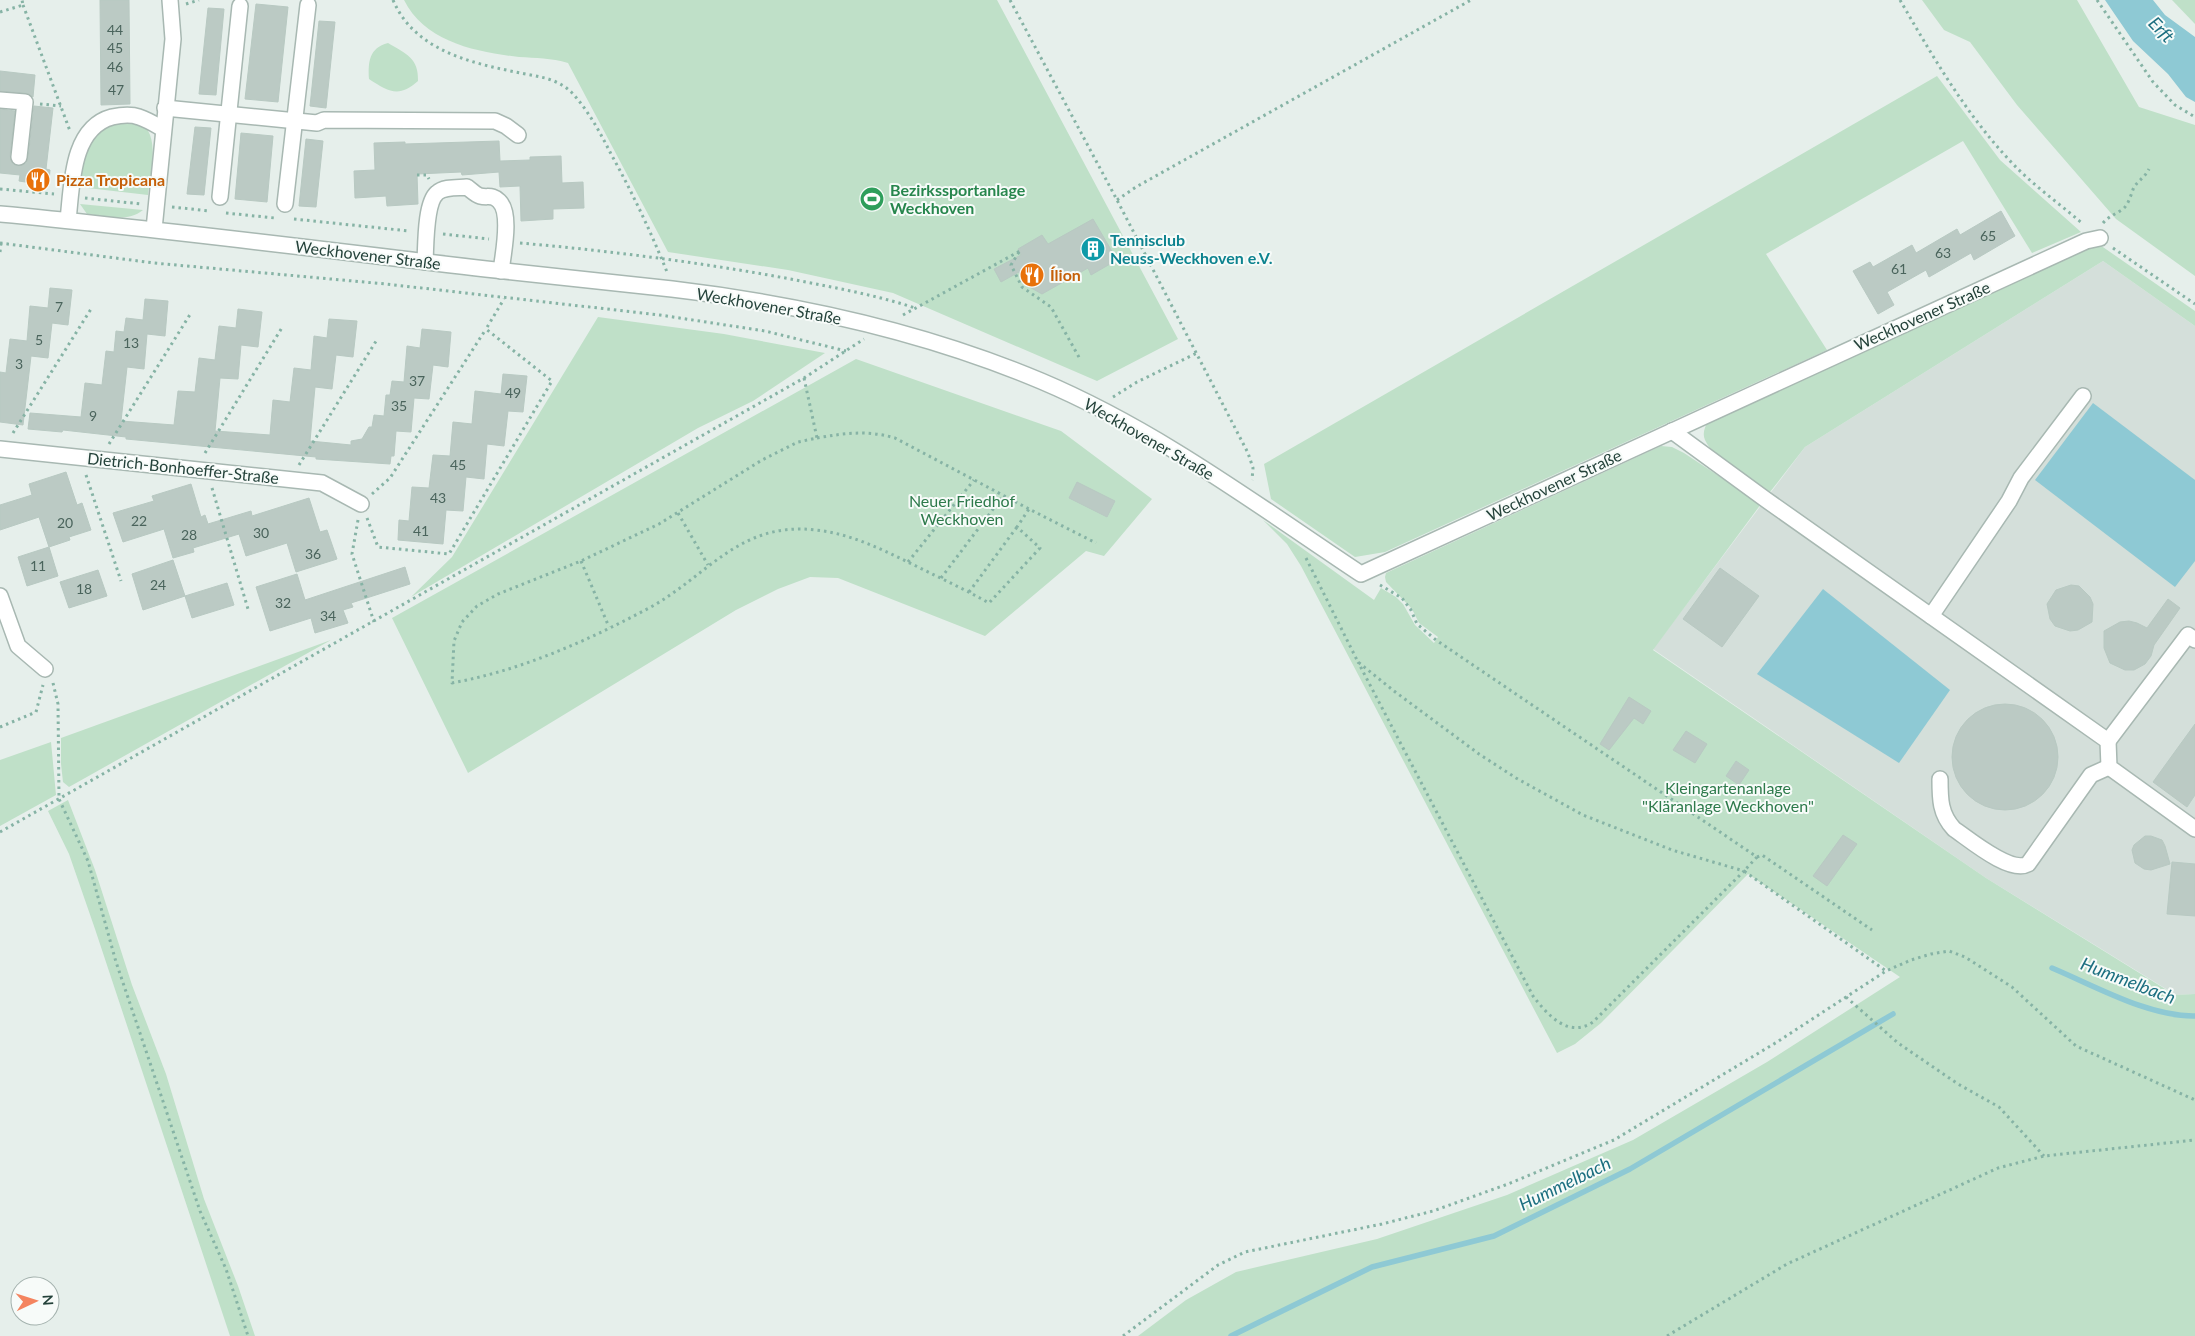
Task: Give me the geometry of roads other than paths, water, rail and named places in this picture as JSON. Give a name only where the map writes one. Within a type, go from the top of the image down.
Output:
[{"type":"street","points":[[154,229],[174,39],[170,0]]},
{"type":"street","points":[[283,211],[308,5]]},
{"type":"street","points":[[220,197],[240,6]]},
{"type":"street","points":[[0,100],[24,102],[19,157]]},
{"type":"street","points":[[166,108],[317,123],[324,120],[494,121],[506,126],[518,135]]},
{"type":"street","points":[[68,220],[73,172],[78,154],[88,134],[100,122],[109,118],[126,115],[138,117],[164,129]]},
{"type":"street","points":[[425,262],[431,203],[436,192],[445,189],[468,187],[480,196],[492,196],[500,201],[504,210],[504,241],[501,271]]},
{"type":"street","name":"Weckhovener Straße","points":[[0,214],[154,229],[501,271],[674,289],[792,308],[882,327],[962,352],[1041,380],[1097,407],[1142,431],[1248,496],[1361,574],[2086,241],[2094,234]]},
{"type":"street","points":[[1930,616],[2009,501],[2020,478],[2083,396]]},
{"type":"street","points":[[1672,430],[1930,616],[2108,741]]},
{"type":"street","name":"Dietrich-Bonhoeffer-Straße","points":[[1,449],[322,482],[361,504]]},
{"type":"street","points":[[0,596],[18,646],[45,670]]},
{"type":"street","points":[[2109,767],[2108,741],[2193,634]]},
{"type":"street","points":[[1940,779],[1941,807],[1948,822],[1954,829],[2007,864],[2022,867],[2028,864],[2092,775],[2109,767]]},
{"type":"street","points":[[2109,767],[2195,829]]},
{"type":"water","name":"Erft","points":[[2105,0],[2153,0],[2165,15],[2195,37],[2195,102],[2186,97],[2168,74],[2133,41]]},
{"type":"water","points":[[2093,403],[2195,480],[2195,561],[2175,587],[2035,480]]},
{"type":"water","points":[[1823,589],[1950,690],[1899,763],[1757,674]]},
{"type":"waterway","name":"Hummelbach","points":[[2052,968],[2141,1006],[2177,1015],[2195,1016]]},
{"type":"waterway","name":"Hummelbach","points":[[1231,1336],[1372,1267],[1494,1236],[1630,1169],[1893,1014]]},
{"type":"place","name":"Pizza Tropicana","points":[[38,180]]},
{"type":"place","name":"Bezirkssportanlage Weckhoven","points":[[872,199]]},
{"type":"place","name":"Tennisclub Neuss-Weckhoven e.V.","points":[[1093,249]]},
{"type":"place","name":"Ílion","points":[[1032,275]]},
{"type":"park label","name":"Neuer Friedhof Weckhoven","points":[[962,510]]},
{"type":"park label","name":"Kleingartenanlage \"Kläranlage Weckhoven\"","points":[[1728,797]]}]
